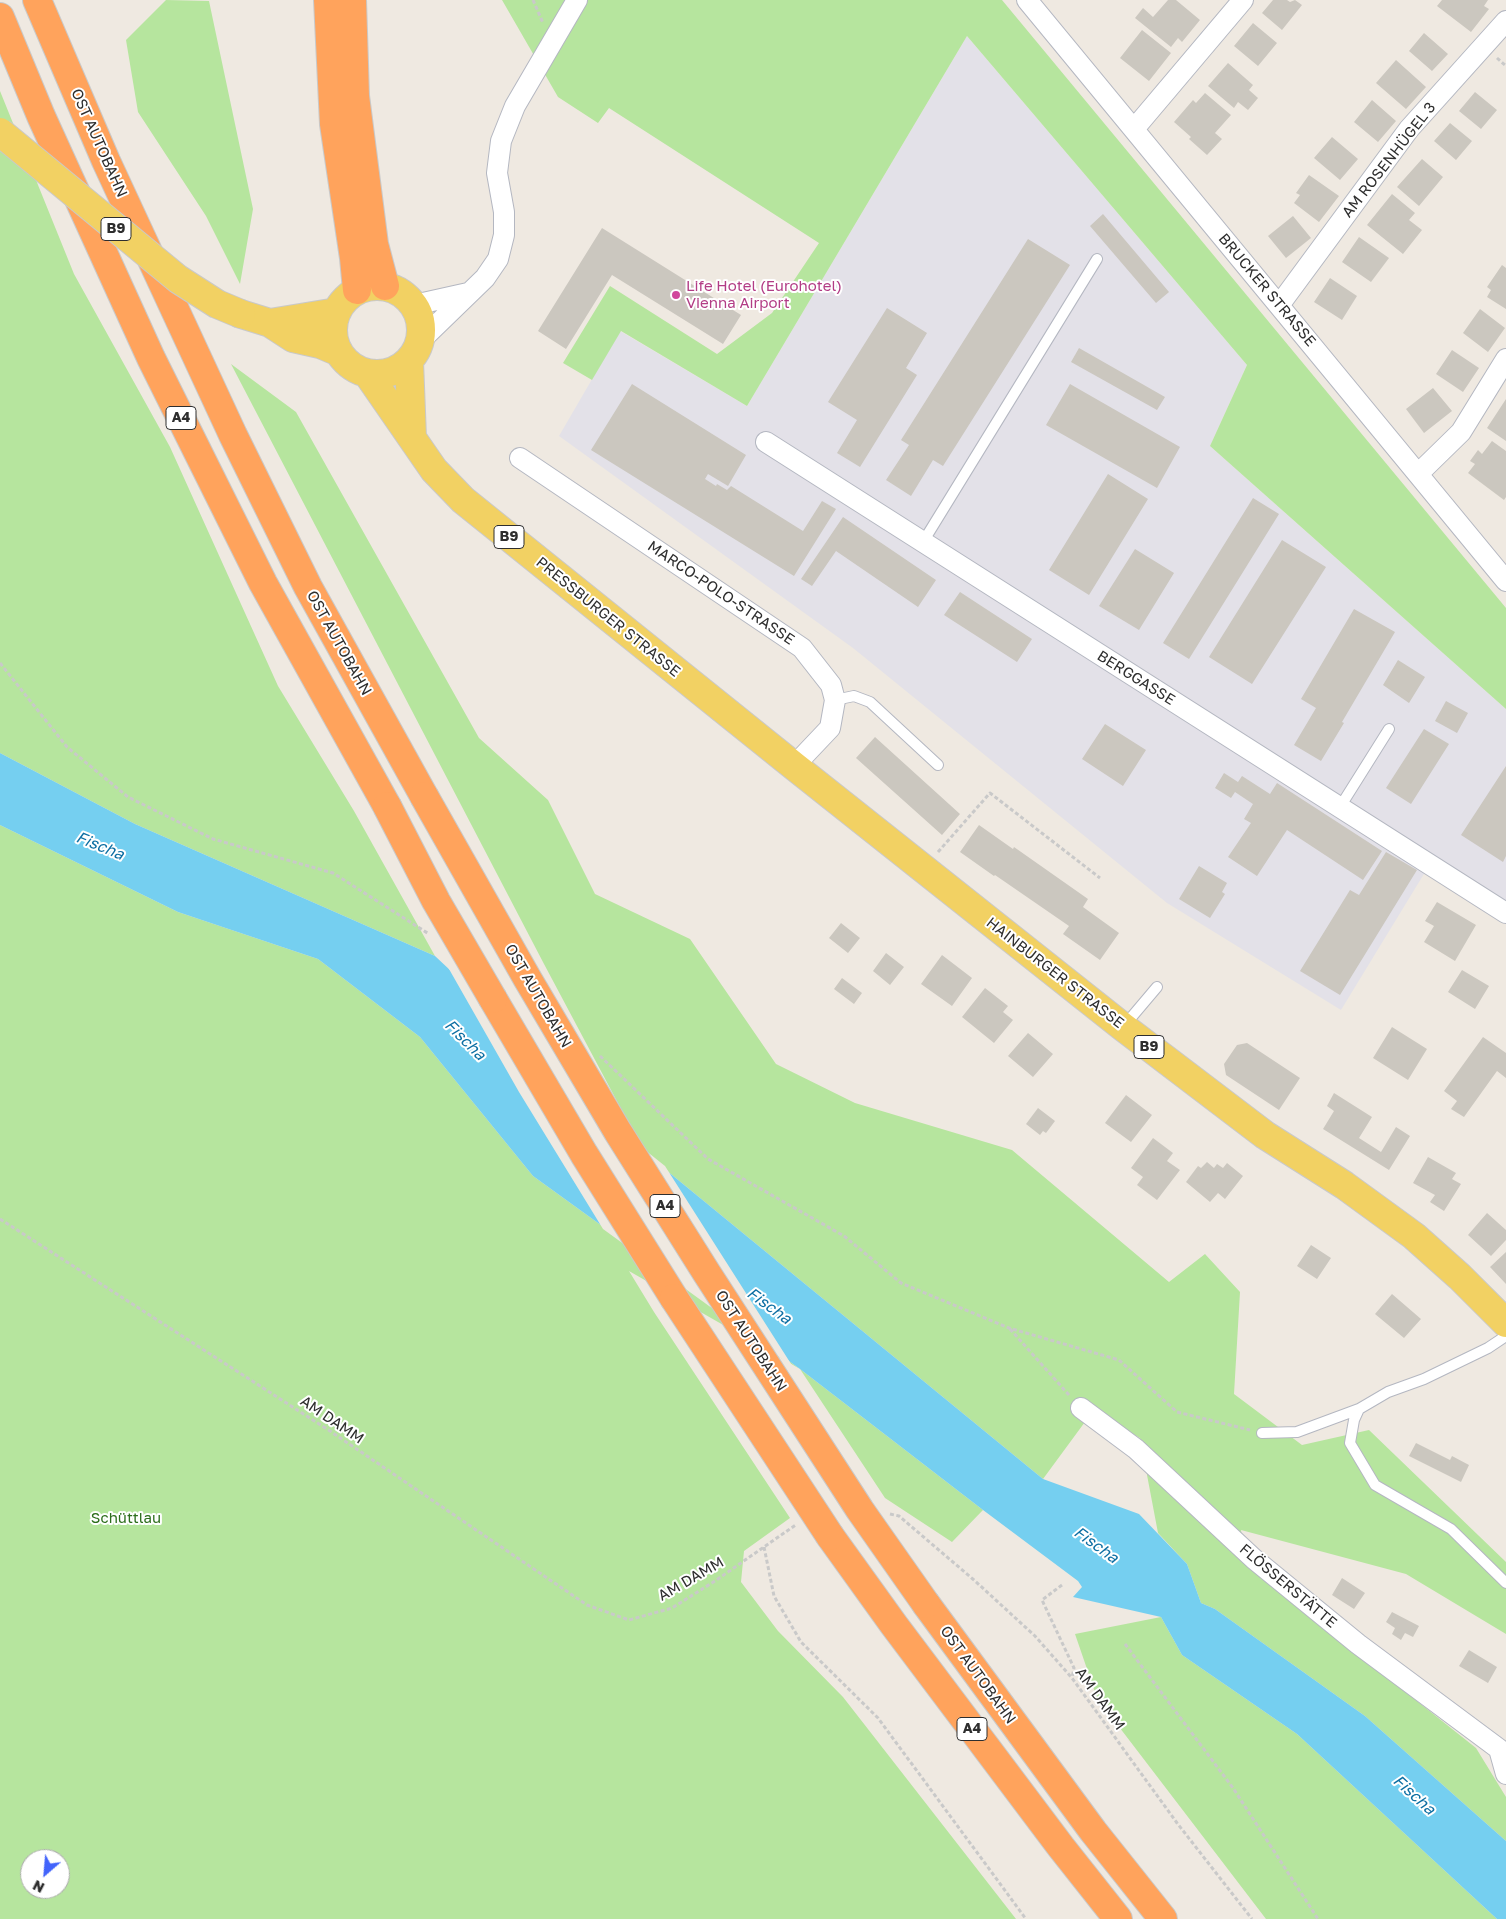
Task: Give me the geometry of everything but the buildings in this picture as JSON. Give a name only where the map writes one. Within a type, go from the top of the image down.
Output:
[{"type":"highway","name":"OST AUTOBAHN","points":[[38,0],[106,161],[233,435],[308,588],[527,978],[623,1140],[860,1510],[926,1604],[1093,1831],[1163,1919]]},
{"type":"highway","points":[[328,0],[334,124],[357,290]]},
{"type":"highway","points":[[352,0],[355,96],[374,244],[386,286]]},
{"type":"highway","name":"A4","points":[[0,17],[41,116],[151,358],[263,583],[388,806],[436,901],[584,1154],[674,1298],[830,1536],[1049,1832],[1118,1919]]},
{"type":"main road","name":"B9","points":[[0,132],[178,279],[217,304],[240,314],[270,323],[293,338],[320,344],[339,352],[351,365],[367,373]]},
{"type":"main road","points":[[339,352],[333,332],[336,312],[348,296],[357,290],[371,286],[386,286],[397,290],[407,297],[414,306],[421,323],[415,351],[412,437]]},
{"type":"main road","name":"B9","points":[[270,323],[336,312]]},
{"type":"main road","points":[[367,373],[378,374],[400,368],[415,351]]},
{"type":"main road","name":"PRESSBURGER STRASSE","points":[[367,373],[434,470],[463,500],[794,766]]},
{"type":"main road","name":"HAINBURGER STRASSE","points":[[794,766],[1123,1027],[1266,1135],[1344,1185],[1414,1236],[1460,1277],[1506,1323]]},
{"type":"street","points":[[415,351],[468,293],[485,278],[498,259],[504,235],[504,212],[497,173],[501,141],[515,106],[577,0]]},
{"type":"street","name":"BRUCKER STRASSE","points":[[1027,0],[1280,304],[1506,581]]},
{"type":"street","points":[[1134,129],[1243,0]]},
{"type":"street","name":"AM ROSENHÜGEL 3","points":[[1280,304],[1410,129],[1506,21]]},
{"type":"street","points":[[414,306],[468,293]]},
{"type":"street","points":[[1418,474],[1460,432],[1506,359]]},
{"type":"street","name":"BERGGASSE","points":[[766,442],[1506,913]]},
{"type":"street","name":"MARCO-POLO-STRASSE","points":[[520,458],[802,648],[831,685],[835,700]]},
{"type":"street","points":[[794,766],[830,728],[835,700]]},
{"type":"street","name":"FLÖSSERSTÄTTE","points":[[1081,1408],[1136,1449],[1261,1565],[1358,1644],[1503,1749]]},
{"type":"street","points":[[1503,1749],[1506,1774]]},
{"type":"lane","points":[[923,542],[1097,259]]},
{"type":"lane","points":[[835,700],[854,696],[870,702],[938,765]]},
{"type":"lane","points":[[1340,807],[1390,729]]},
{"type":"lane","points":[[1123,1027],[1157,987]]},
{"type":"lane","points":[[1262,1433],[1298,1432],[1360,1409],[1388,1392],[1424,1379],[1480,1352],[1506,1336]]},
{"type":"lane","points":[[1360,1409],[1354,1420],[1350,1443],[1375,1485],[1451,1529],[1506,1583]]},
{"type":"path","points":[[924,869],[990,793],[1100,878]]},
{"type":"path","name":"AM DAMM","points":[[0,1219],[330,1431],[587,1605],[629,1620],[672,1608],[715,1581],[804,1519]]},
{"type":"path","points":[[1081,1408],[1009,1328],[1119,1360],[1177,1412],[1262,1433]]},
{"type":"path","name":"AM DAMM","points":[[881,1512],[899,1516],[974,1580],[1035,1636],[1072,1678],[1178,1823],[1252,1919]]},
{"type":"path","points":[[764,1547],[774,1596],[801,1642],[878,1718],[1026,1919]]},
{"type":"path","points":[[1062,1586],[1042,1600],[1074,1668],[1072,1678]]},
{"type":"path","points":[[1125,1644],[1233,1788],[1318,1919]]},
{"type":"shaded area","points":[[967,36],[1247,365],[1210,446],[1506,709],[1506,903],[1430,864],[1341,1010],[1167,903],[853,648],[559,436],[620,331],[747,406]]},
{"type":"green space","points":[[166,0],[209,1],[253,209],[240,284],[206,216],[138,112],[126,40]]},
{"type":"green space","points":[[502,0],[1002,0],[1506,608],[1506,709],[1210,446],[1247,365],[967,36],[747,406],[621,331],[592,380],[563,363],[610,286],[717,354],[772,313],[819,243],[609,108],[598,123],[558,97]]},
{"type":"green space","points":[[0,91],[74,274],[170,447],[278,686],[354,811],[435,956],[135,824],[0,753]]},
{"type":"green space","points":[[231,364],[296,412],[479,738],[548,800],[595,894],[690,939],[776,1064],[855,1103],[1012,1150],[1169,1282],[1205,1254],[1240,1292],[1234,1394],[1302,1445],[1369,1430],[1506,1562],[1506,1634],[1406,1574],[1241,1530],[1246,1565],[1476,1748],[1506,1797],[1506,1841],[1365,1716],[1215,1609],[1201,1603],[1187,1564],[1158,1533],[1140,1438],[1093,1411],[1043,1479],[644,1152]]},
{"type":"green space","name":"Schüttlau","points":[[0,825],[178,912],[318,959],[420,1037],[533,1176],[800,1369],[629,1271],[790,1518],[744,1551],[741,1582],[778,1631],[843,1697],[1016,1919],[0,1919]]},
{"type":"green space","points":[[800,1369],[983,1510],[952,1542],[885,1498]]},
{"type":"green space","points":[[1161,1617],[1182,1655],[1297,1734],[1497,1919],[1266,1919],[1097,1698],[1075,1634]]},
{"type":"water","name":"Fischa","points":[[0,753],[135,824],[435,956],[644,1152],[1043,1479],[1139,1514],[1187,1564],[1201,1603],[1215,1609],[1365,1716],[1506,1841],[1506,1919],[1497,1919],[1297,1734],[1182,1655],[1161,1617],[1073,1597],[1082,1587],[1078,1581],[800,1369],[533,1176],[420,1037],[318,959],[178,912],[0,825]]},
{"type":"pier","points":[[445,962],[645,1150],[665,1166],[793,1367],[603,1229],[519,1092]]},
{"type":"place","name":"Life Hotel (Eurohotel) Vienna Airport","points":[[676,295]]}]
